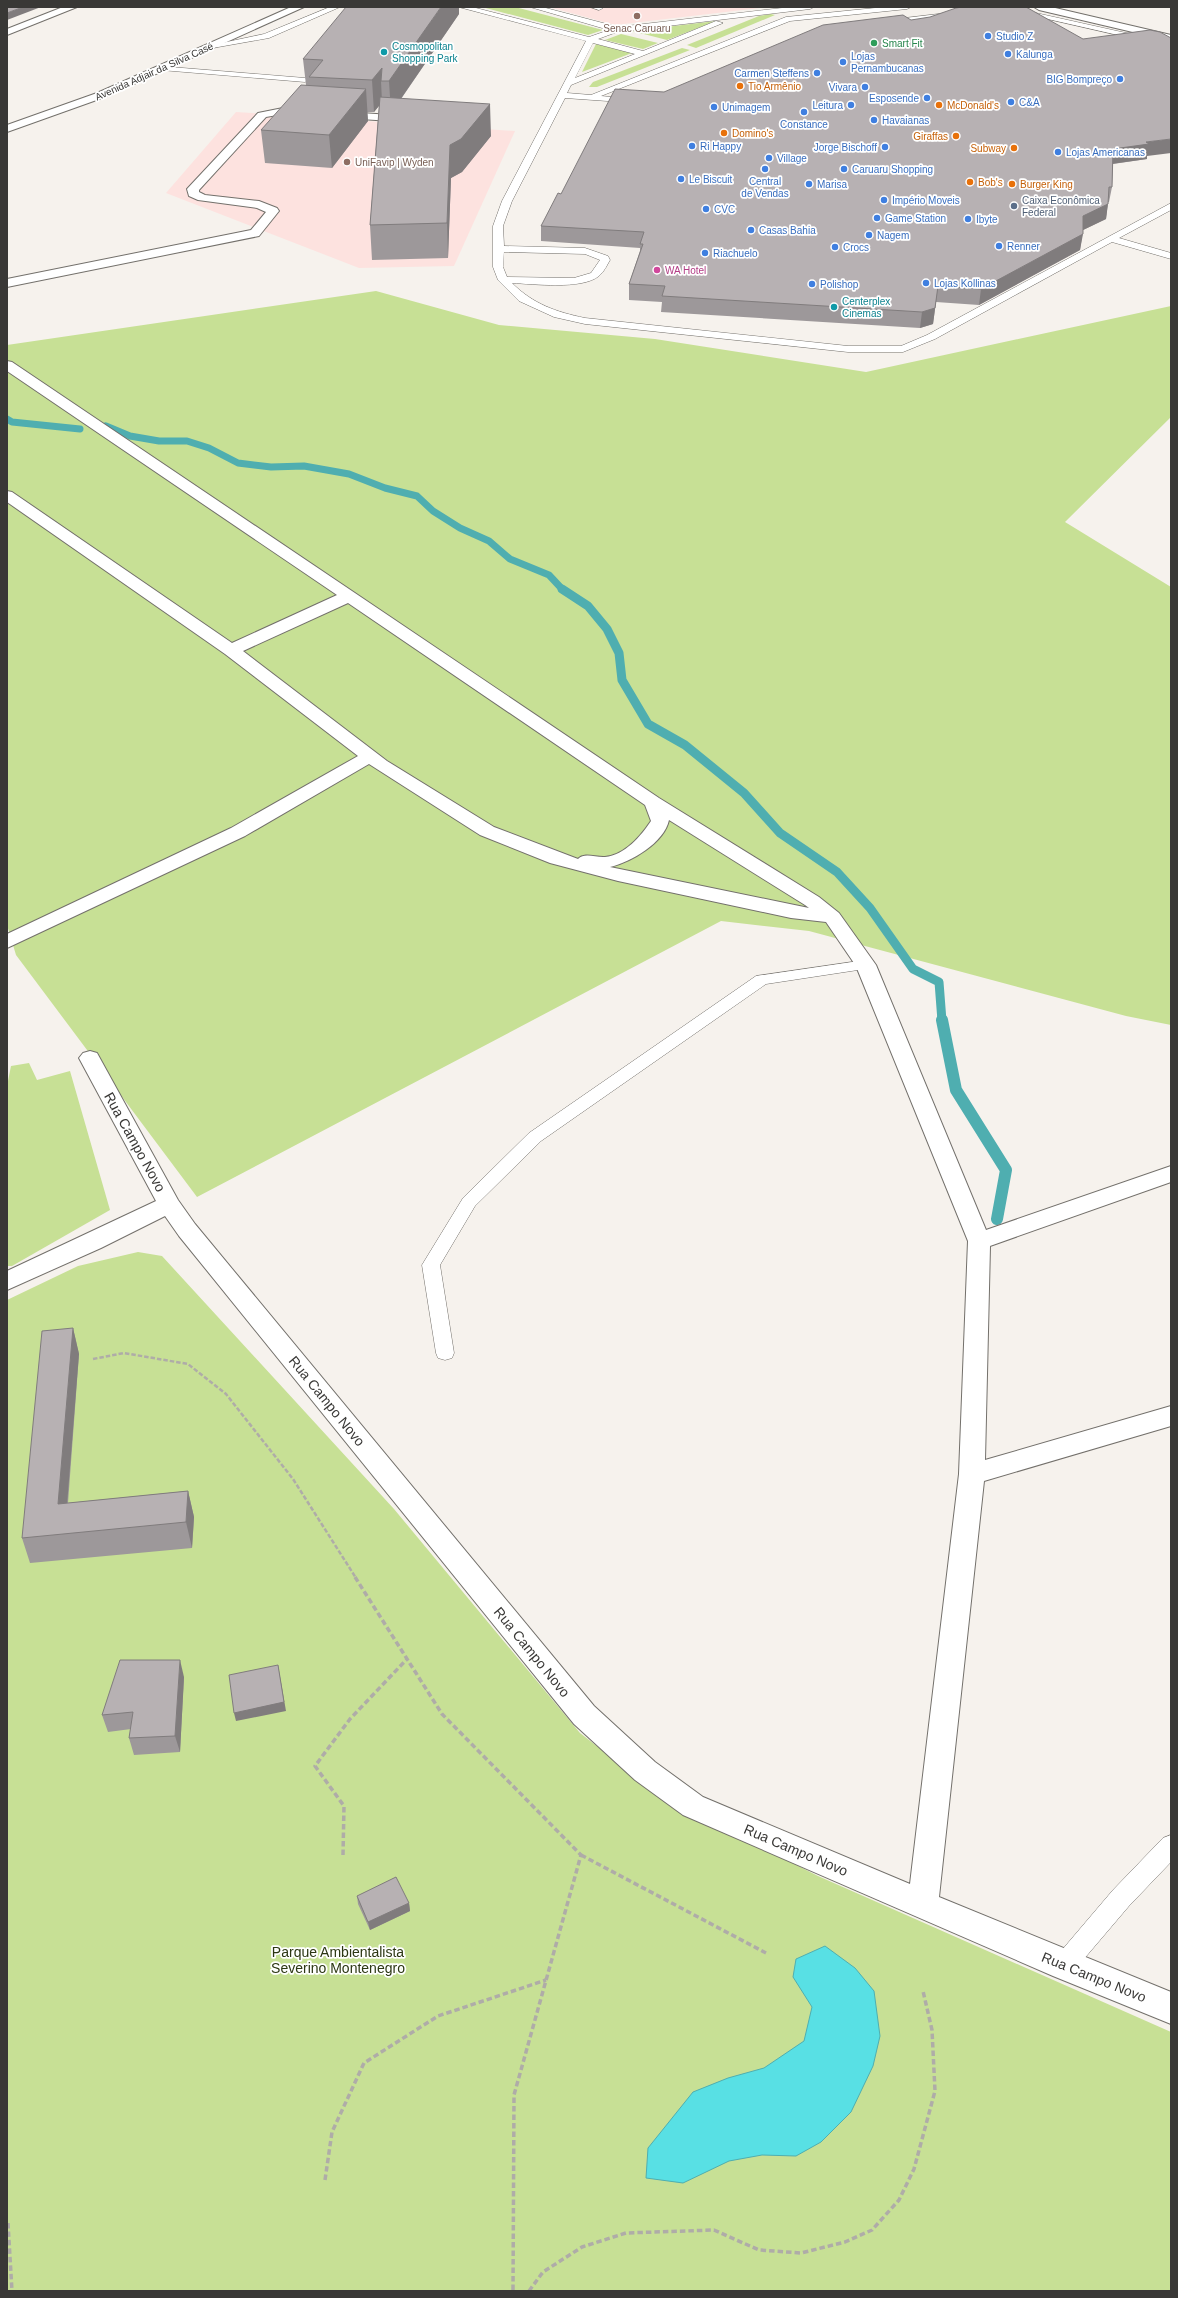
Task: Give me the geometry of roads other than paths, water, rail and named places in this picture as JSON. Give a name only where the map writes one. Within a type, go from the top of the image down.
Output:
[{"type":"street","points":[[7,32],[72,7]]},
{"type":"street","name":"Avenida Adjair da Silva Casé","points":[[7,129],[101,95],[299,7]]},
{"type":"street","points":[[1039,7],[1171,38]]},
{"type":"street","points":[[1066,7],[1100,13],[1171,31]]},
{"type":"street","points":[[1087,18],[1100,13]]},
{"type":"street","points":[[7,119],[74,94]]},
{"type":"street","points":[[7,283],[255,233],[273,211],[259,205],[202,198],[193,194],[194,189],[262,116],[266,114],[283,111],[419,119]]},
{"type":"street","points":[[7,365],[654,802],[812,901],[832,917],[866,965],[979,1241],[972,1474],[923,1905]]},
{"type":"street","points":[[7,495],[231,650],[370,756],[487,831],[557,859],[618,876],[791,912],[832,917]]},
{"type":"street","points":[[231,650],[349,596]]},
{"type":"street","points":[[7,942],[238,832],[370,756]]},
{"type":"street","points":[[557,859],[608,862],[636,850],[652,835],[660,821],[654,802]]},
{"type":"street","name":"Rua Campo Novo","points":[[90,1058],[169,1204],[188,1230],[584,1715],[645,1771],[693,1806],[1064,1965],[1171,2008]]},
{"type":"street","points":[[979,1241],[1171,1174]]},
{"type":"street","points":[[7,1281],[94,1242],[169,1204]]},
{"type":"street","points":[[972,1474],[1171,1416]]},
{"type":"lane","points":[[207,48],[266,36],[336,7]]},
{"type":"lane","points":[[463,7],[642,53]]},
{"type":"lane","points":[[534,7],[638,35]]},
{"type":"lane","points":[[832,24],[818,16],[807,7],[616,30],[591,39],[507,201],[498,226],[498,267],[503,280],[522,299],[558,315],[584,321],[848,349],[903,349],[931,337],[1171,206]]},
{"type":"lane","points":[[590,98],[789,19],[907,7]]},
{"type":"lane","points":[[995,9],[1008,8],[1171,46]]},
{"type":"lane","points":[[569,83],[742,14]]},
{"type":"lane","points":[[883,23],[952,15]]},
{"type":"lane","points":[[653,39],[668,43]]},
{"type":"lane","points":[[161,68],[305,80]]},
{"type":"lane","points":[[561,95],[643,102]]},
{"type":"lane","points":[[1111,239],[1171,256]]},
{"type":"lane","points":[[499,249],[585,251],[603,256],[605,260],[601,268],[588,278],[561,280],[503,280]]},
{"type":"lane","points":[[445,1353],[431,1265],[469,1202],[535,1137],[762,980],[866,965]]},
{"type":"lane","points":[[1064,1965],[1121,1898],[1171,1846]]},
{"type":"water","points":[[825,1946],[855,1968],[874,1991],[880,2036],[873,2066],[851,2112],[821,2142],[796,2156],[762,2155],[729,2161],[683,2183],[646,2178],[648,2148],[693,2092],[728,2078],[764,2068],[804,2041],[812,2007],[793,1977],[796,1959]]},
{"type":"waterway","points":[[7,419],[12,422],[80,429]]},
{"type":"waterway","points":[[106,426],[130,436],[159,441],[187,441],[209,448],[238,463],[271,467],[304,466],[349,474],[385,488],[417,496],[433,511],[460,528],[489,541],[510,559],[549,575],[562,589]]},
{"type":"waterway","points":[[562,589],[588,606],[607,629],[619,653],[622,680],[648,724],[685,745],[744,793],[780,833],[837,872],[870,908],[913,969],[939,982],[942,1021]]},
{"type":"waterway","points":[[942,1020],[956,1090],[1006,1170],[997,1219]]},
{"type":"place","name":"Senac Caruaru","points":[[637,16]]},
{"type":"place","name":"Studio Z","points":[[988,36]]},
{"type":"place","name":"Smart Fit","points":[[874,43]]},
{"type":"place","name":"Cosmopolitan Shopping Park","points":[[384,52]]},
{"type":"place","name":"Kalunga","points":[[1008,54]]},
{"type":"place","name":"Lojas Pernambucanas","points":[[843,62]]},
{"type":"place","name":"Carmen Steffens","points":[[817,73]]},
{"type":"place","name":"BIG Bompreço","points":[[1120,79]]},
{"type":"place","name":"Tio Armênio","points":[[740,86]]},
{"type":"place","name":"Vivara","points":[[865,87]]},
{"type":"place","name":"Esposende","points":[[927,98]]},
{"type":"place","name":"C&A","points":[[1011,102]]},
{"type":"place","name":"Leitura","points":[[851,105]]},
{"type":"place","name":"McDonald's","points":[[939,105]]},
{"type":"place","name":"Unimagem","points":[[714,107]]},
{"type":"place","name":"Constance","points":[[804,112]]},
{"type":"place","name":"Havaianas","points":[[874,120]]},
{"type":"place","name":"Domino's","points":[[724,133]]},
{"type":"place","name":"Giraffas","points":[[956,136]]},
{"type":"place","name":"Ri Happy","points":[[692,146]]},
{"type":"place","name":"Jorge Bischoff","points":[[885,147]]},
{"type":"place","name":"Subway","points":[[1014,148]]},
{"type":"place","name":"Lojas Americanas","points":[[1058,152]]},
{"type":"place","name":"Village","points":[[769,158]]},
{"type":"place","name":"UniFavip | Wyden","points":[[347,162]]},
{"type":"place","name":"Central de Vendas","points":[[765,169]]},
{"type":"place","name":"Caruaru Shopping","points":[[844,169]]},
{"type":"place","name":"Le Biscuit","points":[[681,179]]},
{"type":"place","name":"Bob's","points":[[970,182]]},
{"type":"place","name":"Marisa","points":[[809,184]]},
{"type":"place","name":"Burger King","points":[[1012,184]]},
{"type":"place","name":"Império Moveis","points":[[884,200]]},
{"type":"place","name":"Caixa Econômica Federal","points":[[1014,206]]},
{"type":"place","name":"CVC","points":[[706,209]]},
{"type":"place","name":"Game Station","points":[[877,218]]},
{"type":"place","name":"Ibyte","points":[[968,219]]},
{"type":"place","name":"Casas Bahia","points":[[751,230]]},
{"type":"place","name":"Nagem","points":[[869,235]]},
{"type":"place","name":"Renner","points":[[999,246]]},
{"type":"place","name":"Crocs","points":[[835,247]]},
{"type":"place","name":"Riachuelo","points":[[705,253]]},
{"type":"place","name":"WA Hotel","points":[[657,270]]},
{"type":"place","name":"Lojas Kollinas","points":[[926,283]]},
{"type":"place","name":"Polishop","points":[[812,284]]},
{"type":"place","name":"Centerplex Cinemas","points":[[834,307]]},
{"type":"park label","name":"Parque Ambientalista Severino Montenegro","points":[[338,1960]]}]
